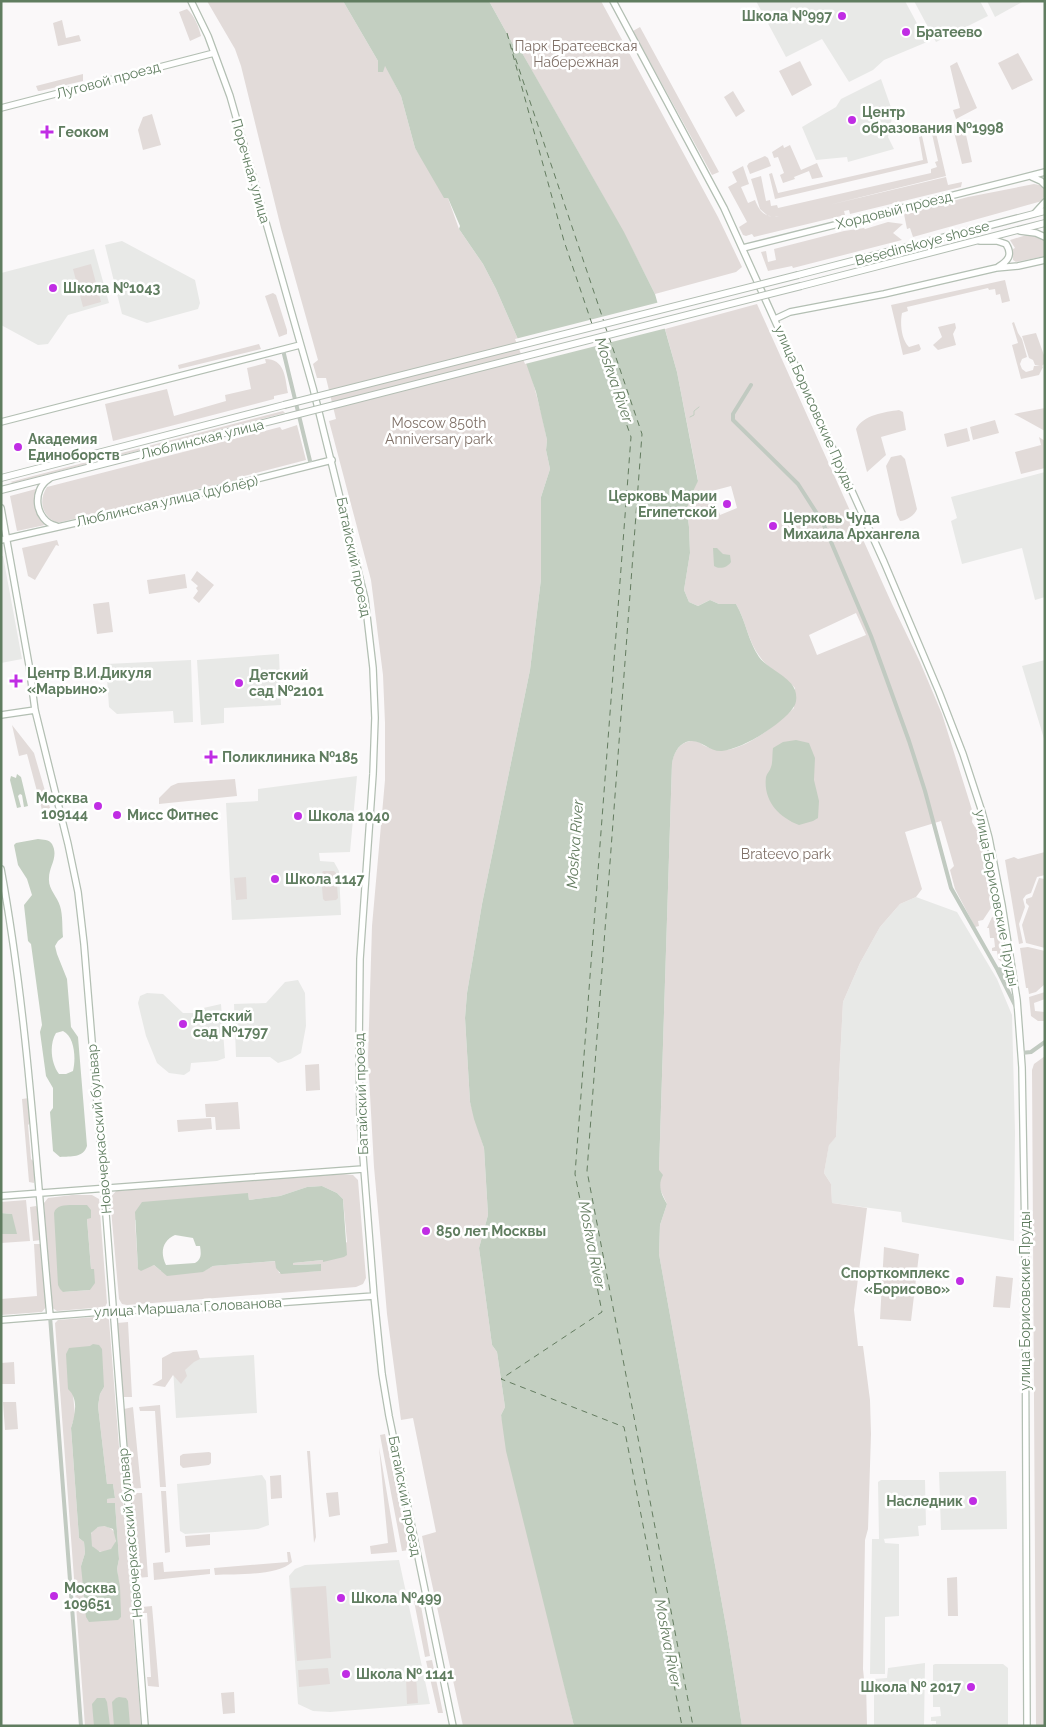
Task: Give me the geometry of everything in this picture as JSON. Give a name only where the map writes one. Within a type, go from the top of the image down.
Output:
[{"type":"main road","name":"Поречная улица","points":[[191,1],[214,53],[230,96],[332,460]]},
{"type":"main road","name":"улица Борисовские Пруды","points":[[613,1],[713,188],[775,319],[884,562],[930,670],[963,754],[989,838],[1014,981],[1021,1053],[1025,1240],[1027,1726]]},
{"type":"main road","name":"Луговой проезд","points":[[1,108],[214,53]]},
{"type":"main road","name":"Хордовый проезд","points":[[743,248],[1045,172]]},
{"type":"main road","points":[[1025,177],[1036,178],[1045,185]]},
{"type":"main road","points":[[1035,213],[1045,202]]},
{"type":"main road","name":"Besedinskoye shosse","points":[[284,405],[1045,211]]},
{"type":"main road","name":"Besedinskoye shosse","points":[[287,417],[1045,222]]},
{"type":"main road","points":[[1013,231],[1027,231],[1045,236]]},
{"type":"main road","points":[[976,241],[997,241],[1006,244],[1010,253],[1008,258],[1006,262],[996,268]]},
{"type":"main road","points":[[775,319],[790,312],[884,294],[996,268],[1018,266],[1045,260]]},
{"type":"main road","points":[[1,422],[300,345]]},
{"type":"main road","name":"Люблинская улица","points":[[1,478],[284,405]]},
{"type":"main road","name":"Люблинская улица","points":[[1,490],[287,417]]},
{"type":"main road","name":"Люблинская улица (дублёр)","points":[[4,539],[332,460]]},
{"type":"main road","name":"Батайский проезд","points":[[332,460],[366,599],[374,686],[373,774],[362,918],[359,1015],[363,1168],[374,1296],[382,1374],[389,1416],[453,1726]]},
{"type":"main road","points":[[51,477],[40,487],[38,502],[40,512],[46,522],[58,526]]},
{"type":"main road","name":"Новочеркасский бульвар","points":[[1,508],[4,539],[29,665],[35,710],[78,892],[86,964],[114,1311],[145,1726]]},
{"type":"main road","points":[[1,715],[35,710]]},
{"type":"main road","points":[[1,868],[17,967],[29,1064],[50,1316]]},
{"type":"main road","points":[[1,1196],[363,1168]]},
{"type":"main road","name":"улица Маршала Голованова","points":[[1,1320],[114,1311],[218,1307],[374,1296]]},
{"type":"street","points":[[283,350],[311,465]]},
{"type":"street","points":[[751,385],[733,414],[733,420],[798,484],[823,523],[868,628],[903,724],[925,791],[951,888],[997,969],[1018,1011]]},
{"type":"street","points":[[997,969],[1006,970],[1012,968]]},
{"type":"street","points":[[997,969],[1009,982],[1014,981]]},
{"type":"street","points":[[1021,1053],[1032,1052],[1045,1042]]},
{"type":"street","points":[[50,1316],[81,1726]]},
{"type":"shaded area","points":[[756,1],[905,1],[927,42],[884,60],[873,70],[849,82],[822,39],[786,57]]},
{"type":"shaded area","points":[[914,1],[980,1],[988,16],[936,42]]},
{"type":"shaded area","points":[[987,1],[1024,1],[995,17]]},
{"type":"shaded area","name":"Центр образования №1998","points":[[881,79],[893,113],[888,137],[894,149],[848,162],[847,157],[816,160],[802,127],[836,107],[841,99]]},
{"type":"shaded area","points":[[122,241],[195,280],[200,303],[198,309],[147,323],[122,314],[105,245]]},
{"type":"shaded area","name":"Школа №1043","points":[[94,249],[109,303],[68,315],[48,344],[38,345],[1,325],[1,273]]},
{"type":"shaded area","points":[[1045,472],[1045,597],[1035,600],[1022,548],[962,564],[951,521],[957,518],[951,497]]},
{"type":"shaded area","points":[[1,556],[3,556],[22,659],[1,663]]},
{"type":"shaded area","name":"Детский сад №2101","points":[[279,654],[281,705],[224,708],[224,723],[201,725],[197,660]]},
{"type":"shaded area","points":[[191,660],[193,722],[174,723],[173,711],[117,714],[109,707],[106,664]]},
{"type":"shaded area","points":[[1045,660],[1045,742],[1022,666]]},
{"type":"shaded area","points":[[357,776],[350,852],[319,853],[320,861],[334,862],[339,871],[341,915],[232,920],[226,803],[258,801],[258,789]]},
{"type":"shaded area","points":[[916,897],[957,912],[997,979],[1012,1015],[1015,1132],[1014,1241],[902,1222],[901,1212],[832,1203],[831,1184],[824,1173],[829,1144],[836,1137],[843,1002],[860,963],[880,927],[900,904]]},
{"type":"shaded area","points":[[298,980],[305,993],[306,1026],[301,1053],[291,1059],[278,1063],[270,1057],[236,1057],[234,1004],[266,1003],[285,982]]},
{"type":"shaded area","name":"Детский сад №1797","points":[[147,993],[163,994],[183,1013],[194,1013],[199,1009],[221,1004],[225,1058],[217,1061],[191,1063],[190,1071],[184,1075],[169,1073],[157,1063],[146,1036],[138,1003],[140,996]]},
{"type":"shaded area","points":[[254,1355],[257,1413],[176,1418],[173,1367],[184,1359]]},
{"type":"shaded area","name":"Наследник","points":[[1006,1471],[1007,1529],[941,1530],[939,1472]]},
{"type":"shaded area","points":[[262,1475],[266,1481],[269,1525],[258,1529],[185,1534],[180,1531],[177,1484]]},
{"type":"shaded area","points":[[881,1480],[925,1480],[926,1525],[918,1526],[919,1536],[882,1539],[884,1539],[885,1543],[899,1544],[899,1616],[885,1617],[885,1674],[870,1674],[872,1539],[879,1539],[878,1482]]},
{"type":"shaded area","points":[[399,1560],[430,1704],[330,1712],[313,1711],[298,1704],[289,1576],[295,1569],[305,1565]]},
{"type":"shaded area","points":[[925,1663],[924,1726],[874,1726],[874,1679],[887,1678],[888,1668]]},
{"type":"shaded area","name":"Школа № 2017","points":[[1003,1664],[1008,1668],[1008,1726],[932,1726],[932,1724],[936,1724],[936,1721],[931,1721],[931,1717],[941,1716],[940,1707],[933,1707],[933,1665]]},
{"type":"green space","name":"Moscow 850th Anniversary park","points":[[207,1],[343,1],[378,61],[385,65],[401,96],[415,148],[448,198],[459,229],[483,264],[496,289],[529,367],[542,416],[550,469],[541,497],[541,579],[530,670],[482,904],[467,993],[465,1018],[470,1102],[484,1148],[488,1215],[479,1248],[492,1345],[497,1352],[505,1407],[501,1415],[574,1726],[463,1726],[425,1552],[422,1536],[436,1532],[413,1418],[401,1420],[387,1314],[374,1167],[368,1058],[372,926],[385,780],[385,723],[383,675],[371,580],[329,421],[336,419],[326,378],[317,378],[313,364],[318,360],[281,228],[241,66],[235,49]]},
{"type":"green space","name":"Парк Братеевская Набережная","points":[[489,1],[601,1],[718,217],[742,267],[736,272],[655,294],[590,172],[521,51],[515,48]]},
{"type":"green space","points":[[187,9],[196,21],[201,36],[190,41],[179,12]]},
{"type":"green space","points":[[62,20],[66,38],[79,35],[81,41],[58,46],[53,23]]},
{"type":"green space","points":[[640,27],[719,172],[712,175],[633,31]]},
{"type":"green space","points":[[1018,53],[1033,80],[1012,90],[998,63]]},
{"type":"green space","points":[[800,61],[812,85],[792,96],[779,71]]},
{"type":"green space","points":[[957,62],[977,108],[956,119],[953,110],[960,108],[950,66]]},
{"type":"green space","points":[[83,74],[83,81],[40,91],[38,91],[36,86]]},
{"type":"green space","points":[[733,91],[745,111],[736,117],[724,97]]},
{"type":"green space","points":[[152,114],[161,145],[143,150],[138,130],[143,117]]},
{"type":"green space","points":[[963,121],[972,162],[962,164],[953,128],[955,123]]},
{"type":"green space","points":[[936,133],[946,176],[829,205],[946,177],[948,185],[962,182],[961,187],[850,214],[849,210],[844,211],[845,215],[754,237],[752,234],[743,235],[739,227],[747,222],[728,187],[737,182],[732,172],[743,166],[749,184],[741,187],[748,203],[755,200],[761,211],[767,215],[760,209],[751,179],[761,176],[766,201],[770,200],[771,206],[777,205],[778,208],[931,173],[931,169],[937,167],[935,162],[938,161],[932,134]]},
{"type":"green space","points":[[922,136],[928,163],[775,199],[769,174],[772,173],[778,193],[923,160],[919,137]]},
{"type":"green space","points":[[783,145],[784,148],[790,145],[801,170],[817,163],[823,177],[812,179],[809,171],[783,183],[780,175],[784,173],[778,157],[774,158],[772,152]]},
{"type":"green space","points":[[765,156],[768,158],[771,166],[750,174],[747,166],[749,163]]},
{"type":"green space","points":[[1034,184],[1040,185],[1045,190],[1042,201],[913,237],[910,228],[907,229],[904,214],[968,197]]},
{"type":"green space","points":[[888,222],[903,224],[893,233],[902,240],[793,268],[792,266],[768,271],[761,252],[766,251],[768,262],[776,260],[774,249],[844,231],[865,229]]},
{"type":"green space","points":[[1030,234],[1045,241],[1045,256],[1016,262],[1013,260],[1013,249],[1015,248],[1010,240]]},
{"type":"green space","points":[[91,264],[101,302],[83,307],[73,269]]},
{"type":"green space","points":[[1005,280],[1010,301],[1002,303],[1000,294],[996,295],[995,289],[989,290],[988,288],[907,307],[908,311],[902,313],[901,317],[901,326],[906,344],[909,347],[919,344],[921,349],[903,355],[891,305]]},
{"type":"green space","points":[[273,293],[276,295],[287,330],[287,334],[279,337],[265,296]]},
{"type":"green space","name":"Brateevo park","points":[[757,304],[942,714],[973,813],[972,822],[978,828],[992,894],[989,899],[991,908],[983,920],[978,921],[979,926],[975,927],[955,889],[950,870],[954,866],[941,821],[905,832],[922,889],[916,897],[900,904],[880,927],[860,963],[843,1002],[836,1137],[829,1145],[824,1173],[831,1184],[832,1203],[867,1208],[854,1310],[858,1346],[863,1346],[870,1400],[871,1434],[868,1529],[865,1540],[863,1669],[866,1681],[867,1726],[742,1726],[728,1637],[659,1254],[660,1225],[667,1204],[660,1189],[659,1170],[672,763],[676,751],[686,742],[696,741],[708,747],[722,750],[732,749],[749,742],[773,726],[794,708],[795,688],[760,657],[736,604],[719,604],[710,600],[698,606],[689,602],[684,590],[690,553],[687,511],[689,500],[698,480],[677,372],[665,329]],"holes":[[[731,486],[737,508],[720,515],[712,491]],[[856,613],[866,635],[817,655],[809,635]]]},
{"type":"green space","points":[[1014,322],[1022,339],[1027,357],[1022,359],[1020,364],[1026,372],[1033,370],[1034,366],[1040,366],[1035,365],[1033,360],[1029,358],[1022,336],[1036,333],[1045,358],[1045,363],[1039,375],[1021,379],[1012,345],[1018,343],[1012,323]]},
{"type":"green space","points":[[955,323],[956,328],[953,334],[956,345],[938,350],[933,345],[942,337],[938,327]]},
{"type":"green space","points":[[259,344],[261,349],[179,369],[178,365]]},
{"type":"green space","points":[[265,359],[277,362],[283,370],[288,393],[274,396],[274,399],[113,441],[105,404],[167,389],[174,416],[226,401],[225,395],[251,389],[247,368],[266,363]]},
{"type":"green space","points":[[1045,408],[1045,431],[1014,414]]},
{"type":"green space","points":[[899,410],[903,412],[906,430],[881,437],[886,455],[867,472],[856,429],[859,424],[869,417]]},
{"type":"green space","points":[[283,411],[285,413],[13,483],[10,482]]},
{"type":"green space","points":[[995,420],[999,433],[973,440],[970,427]]},
{"type":"green space","points":[[297,425],[306,460],[244,476],[244,478],[57,523],[48,516],[43,508],[44,492],[47,487],[280,427],[282,430]]},
{"type":"green space","points":[[967,428],[970,441],[947,447],[944,434]]},
{"type":"green space","points":[[1039,437],[1045,441],[1045,468],[1021,474],[1015,452],[1041,445]]},
{"type":"green space","points":[[901,455],[905,459],[917,509],[910,517],[900,521],[886,466],[891,457]]},
{"type":"green space","points":[[36,489],[37,508],[45,525],[17,531],[10,496]]},
{"type":"green space","points":[[57,540],[59,546],[56,545],[35,580],[28,576],[22,548]]},
{"type":"green space","points":[[197,571],[214,585],[199,603],[193,598],[198,591],[196,588],[198,586],[191,580]]},
{"type":"green space","points":[[185,574],[187,588],[149,594],[147,580]]},
{"type":"green space","points":[[109,602],[113,632],[97,634],[93,604]]},
{"type":"green space","points":[[12,725],[34,753],[50,808],[42,810],[27,754],[19,756]]},
{"type":"green space","points":[[235,779],[237,796],[159,804],[159,798],[171,786],[178,783]]},
{"type":"green space","points":[[1045,852],[1045,875],[1037,877],[1031,893],[1023,899],[1025,907],[1019,924],[1023,943],[1019,944],[1005,860],[1014,857],[1018,859]]},
{"type":"green space","points":[[323,871],[334,871],[336,873],[338,898],[336,900],[325,901],[323,899],[321,875]]},
{"type":"green space","points":[[246,877],[247,899],[236,900],[234,878]]},
{"type":"green space","points":[[1039,878],[1045,879],[1045,948],[1026,943],[1022,925],[1029,906],[1026,903],[1026,899],[1032,897]]},
{"type":"green space","points":[[992,917],[996,918],[1003,963],[998,959],[997,951],[992,951],[992,948],[995,947],[994,938],[990,938],[989,928],[987,928]]},
{"type":"green space","points":[[1028,947],[1045,951],[1045,984],[1036,992],[1029,994],[1028,988],[1026,988],[1020,948]]},
{"type":"green space","points":[[1045,992],[1045,999],[1034,1003],[1035,1011],[1045,1012],[1045,1021],[1038,1021],[1031,1016],[1029,997]]},
{"type":"green space","points":[[1045,1056],[1045,1726],[1036,1726],[1032,1070],[1034,1064]]},
{"type":"green space","points":[[319,1064],[320,1090],[306,1091],[305,1065]]},
{"type":"green space","points":[[29,1098],[31,1122],[28,1125],[31,1159],[35,1176],[34,1183],[29,1182],[22,1099]]},
{"type":"green space","points":[[238,1102],[240,1129],[216,1130],[215,1117],[206,1117],[205,1104]]},
{"type":"green space","points":[[211,1118],[212,1129],[178,1132],[177,1120]]},
{"type":"green space","points":[[341,1174],[353,1175],[358,1180],[366,1278],[363,1284],[356,1287],[122,1304],[119,1299],[110,1198],[116,1191]],"holes":[[[322,1186],[337,1193],[343,1199],[347,1242],[323,1260],[293,1263],[293,1265],[320,1264],[321,1271],[279,1273],[276,1261],[213,1266],[202,1272],[161,1271],[154,1265],[138,1268],[135,1220],[248,1194],[249,1200],[280,1196],[307,1187]]]},
{"type":"green space","points":[[92,1195],[99,1199],[107,1303],[105,1307],[57,1311],[51,1307],[44,1203],[48,1198]],"holes":[[[87,1219],[91,1269],[94,1269],[90,1290],[63,1292]]]},
{"type":"green space","points":[[26,1200],[30,1241],[1,1243],[1,1234],[6,1234],[12,1214],[1,1213],[1,1202]]},
{"type":"green space","points":[[36,1206],[38,1208],[41,1240],[33,1241],[30,1207]]},
{"type":"green space","points":[[34,1244],[41,1244],[46,1307],[42,1312],[1,1315],[1,1299],[37,1296]]},
{"type":"green space","points":[[884,1247],[919,1254],[911,1321],[880,1319]]},
{"type":"green space","points":[[996,1276],[1013,1278],[1010,1308],[993,1307]]},
{"type":"green space","points":[[106,1316],[109,1320],[141,1726],[85,1726],[55,1323],[58,1320]],"holes":[[[104,1387],[100,1394],[98,1406],[107,1484],[113,1484],[115,1498],[107,1499],[107,1503],[115,1503],[119,1559],[117,1569],[120,1594],[81,1566],[85,1553],[84,1542],[79,1538],[71,1428],[75,1415],[73,1394]]]},
{"type":"green space","points":[[128,1322],[132,1397],[123,1397],[117,1323]]},
{"type":"green space","points":[[197,1350],[200,1359],[185,1370],[187,1376],[181,1384],[173,1375],[165,1387],[152,1385],[162,1379],[162,1358],[173,1352]]},
{"type":"green space","points":[[14,1362],[15,1384],[1,1384],[1,1363]]},
{"type":"green space","points":[[3,1402],[16,1402],[18,1429],[5,1430]]},
{"type":"green space","points":[[160,1405],[166,1487],[160,1487],[155,1411],[140,1411],[139,1407]]},
{"type":"green space","points":[[133,1407],[141,1488],[130,1489],[124,1409]]},
{"type":"green space","points":[[385,1434],[409,1550],[402,1551],[380,1435]]},
{"type":"green space","points":[[379,1447],[397,1552],[371,1554],[370,1546],[388,1543]]},
{"type":"green space","points":[[307,1451],[310,1451],[316,1537],[314,1543]]},
{"type":"green space","points":[[211,1453],[211,1463],[209,1465],[183,1468],[180,1465],[180,1456],[183,1454]]},
{"type":"green space","points":[[281,1475],[282,1498],[271,1499],[270,1476]]},
{"type":"green space","points":[[161,1491],[166,1491],[170,1552],[165,1553]]},
{"type":"green space","points":[[338,1492],[340,1515],[329,1517],[326,1493]]},
{"type":"green space","points":[[131,1493],[142,1493],[148,1577],[137,1578]]},
{"type":"green space","points":[[103,1526],[112,1530],[116,1539],[112,1548],[103,1552],[94,1548],[90,1539],[94,1530]]},
{"type":"green space","points":[[210,1534],[210,1545],[186,1547],[185,1536]]},
{"type":"green space","points":[[287,1552],[290,1552],[292,1562],[277,1570],[215,1575],[214,1568],[288,1562]]},
{"type":"green space","points":[[163,1562],[164,1572],[210,1569],[210,1574],[154,1580],[153,1563]]},
{"type":"green space","points":[[957,1577],[958,1616],[948,1616],[947,1578]]},
{"type":"green space","points":[[326,1586],[331,1658],[297,1661],[291,1588]]},
{"type":"green space","points":[[419,1595],[430,1656],[425,1657],[413,1596]]},
{"type":"green space","points":[[152,1606],[159,1687],[148,1686],[147,1677],[151,1677],[147,1613],[143,1613],[142,1607]]},
{"type":"green space","points":[[432,1660],[443,1713],[438,1713],[426,1661]]},
{"type":"green space","points":[[328,1668],[330,1684],[299,1687],[298,1670]]},
{"type":"green space","points":[[406,1677],[416,1677],[418,1703],[407,1704]]},
{"type":"green space","points":[[234,1692],[235,1713],[223,1714],[221,1693]]},
{"type":"water","name":"Moskva River","points":[[343,1],[489,1],[515,48],[521,51],[624,232],[655,294],[677,372],[698,481],[689,500],[687,511],[690,553],[684,590],[689,602],[698,606],[710,600],[719,604],[736,604],[759,657],[789,681],[796,692],[796,702],[793,708],[780,722],[761,735],[740,746],[722,751],[717,751],[696,741],[686,742],[676,751],[672,763],[659,1170],[663,1175],[660,1183],[663,1197],[667,1204],[660,1225],[659,1254],[728,1637],[742,1726],[574,1726],[506,1451],[501,1415],[505,1407],[497,1352],[492,1345],[479,1248],[488,1215],[484,1148],[470,1102],[465,1018],[467,993],[482,904],[530,670],[541,579],[541,497],[550,469],[546,450],[547,440],[536,392],[517,337],[496,289],[483,264],[459,229],[460,226],[448,198],[444,198],[415,148],[401,96],[385,66],[383,72],[378,72],[378,61]]},
{"type":"water","points":[[713,548],[717,548],[723,554],[730,555],[730,564],[721,568],[714,566]]},
{"type":"water","points":[[796,740],[809,743],[815,758],[814,780],[819,801],[818,818],[799,825],[791,822],[774,807],[767,793],[766,785],[766,777],[772,765],[773,748],[783,742]]},
{"type":"water","points":[[17,774],[21,777],[28,806],[24,807],[22,795],[20,794],[18,796],[21,807],[17,808],[10,780],[11,776],[16,778]]},
{"type":"water","points":[[38,839],[48,840],[54,849],[49,882],[59,902],[63,937],[55,946],[67,979],[71,1027],[78,1037],[87,1146],[83,1153],[76,1156],[60,1157],[53,1151],[50,1112],[53,1108],[53,1088],[46,1076],[40,1032],[42,1025],[24,905],[32,895],[27,879],[18,865],[14,845]],"holes":[[[63,1031],[67,1034],[74,1049],[73,1071],[59,1074],[54,1065],[52,1043],[56,1033]]]},
{"type":"water","points":[[322,1186],[337,1193],[343,1199],[347,1255],[323,1262],[323,1260],[293,1263],[293,1265],[321,1264],[321,1271],[281,1274],[276,1268],[275,1261],[213,1266],[203,1272],[167,1276],[154,1265],[141,1271],[138,1269],[135,1212],[142,1202],[248,1193],[249,1200],[280,1196],[307,1187]],"holes":[[[175,1235],[193,1238],[196,1246],[200,1246],[199,1260],[195,1263],[166,1265],[163,1248],[167,1241]]]},
{"type":"water","points":[[64,1205],[87,1205],[91,1210],[91,1218],[87,1219],[91,1269],[94,1269],[95,1283],[90,1290],[63,1292],[58,1285],[54,1213],[55,1210]]},
{"type":"water","points":[[1,1213],[12,1214],[17,1234],[1,1234]]},
{"type":"water","points":[[93,1344],[99,1345],[102,1349],[104,1387],[100,1394],[98,1406],[107,1484],[113,1484],[115,1498],[107,1499],[107,1503],[115,1503],[121,1617],[118,1620],[89,1622],[86,1617],[81,1566],[85,1553],[84,1542],[79,1538],[71,1428],[75,1413],[75,1402],[68,1389],[66,1354],[69,1348]],"holes":[[[104,1526],[113,1529],[116,1541],[111,1549],[100,1552],[92,1546],[91,1533],[98,1527]]]},
{"type":"water","points":[[119,1697],[126,1698],[128,1701],[130,1726],[114,1726],[112,1702]]},
{"type":"water","points":[[97,1698],[105,1698],[107,1702],[110,1726],[94,1726],[92,1704]]},
{"type":"pier","points":[[660,302],[667,328],[525,364],[515,339]]},
{"type":"waterway","points":[[690,417],[694,415],[694,411],[699,407]]},
{"type":"ferry route","points":[[507,33],[564,241],[592,324]]},
{"type":"ferry route","points":[[512,48],[604,322]]},
{"type":"ferry route","points":[[605,326],[608,334]]},
{"type":"ferry route","points":[[609,337],[642,434],[587,1171],[693,1726]]},
{"type":"ferry route","points":[[598,342],[631,437],[575,1174],[602,1312],[501,1379],[624,1427],[682,1726]]},
{"type":"place","name":"Школа №997","points":[[842,16]]},
{"type":"place","name":"Братеево","points":[[906,32]]},
{"type":"place","name":"Центр образования №1998","points":[[852,120]]},
{"type":"place","name":"Геоком","points":[[47,132]]},
{"type":"place","name":"Школа №1043","points":[[53,288]]},
{"type":"place","name":"Академия Единоборств","points":[[18,447]]},
{"type":"place","name":"Церковь Марии Египетской","points":[[727,504]]},
{"type":"place","name":"Церковь Чуда Михаила Архангела","points":[[773,526]]},
{"type":"place","name":"Центр В.И.Дикуля «Марьино»","points":[[16,681]]},
{"type":"place","name":"Детский сад №2101","points":[[239,683]]},
{"type":"place","name":"Поликлиника №185","points":[[211,757]]},
{"type":"place","name":"Москва 109144","points":[[98,806]]},
{"type":"place","name":"Мисс Фитнес","points":[[117,815]]},
{"type":"place","name":"Школа 1040","points":[[298,816]]},
{"type":"place","name":"Школа 1147","points":[[275,879]]},
{"type":"place","name":"Детский сад №1797","points":[[183,1024]]},
{"type":"place","name":"850 лет Москвы","points":[[426,1231]]},
{"type":"place","name":"Спорткомплекс «Борисово»","points":[[960,1281]]},
{"type":"place","name":"Наследник","points":[[973,1501]]},
{"type":"place","name":"Москва 109651","points":[[54,1596]]},
{"type":"place","name":"Школа №499","points":[[341,1598]]},
{"type":"place","name":"Школа № 1141","points":[[346,1674]]},
{"type":"place","name":"Школа № 2017","points":[[971,1687]]}]
